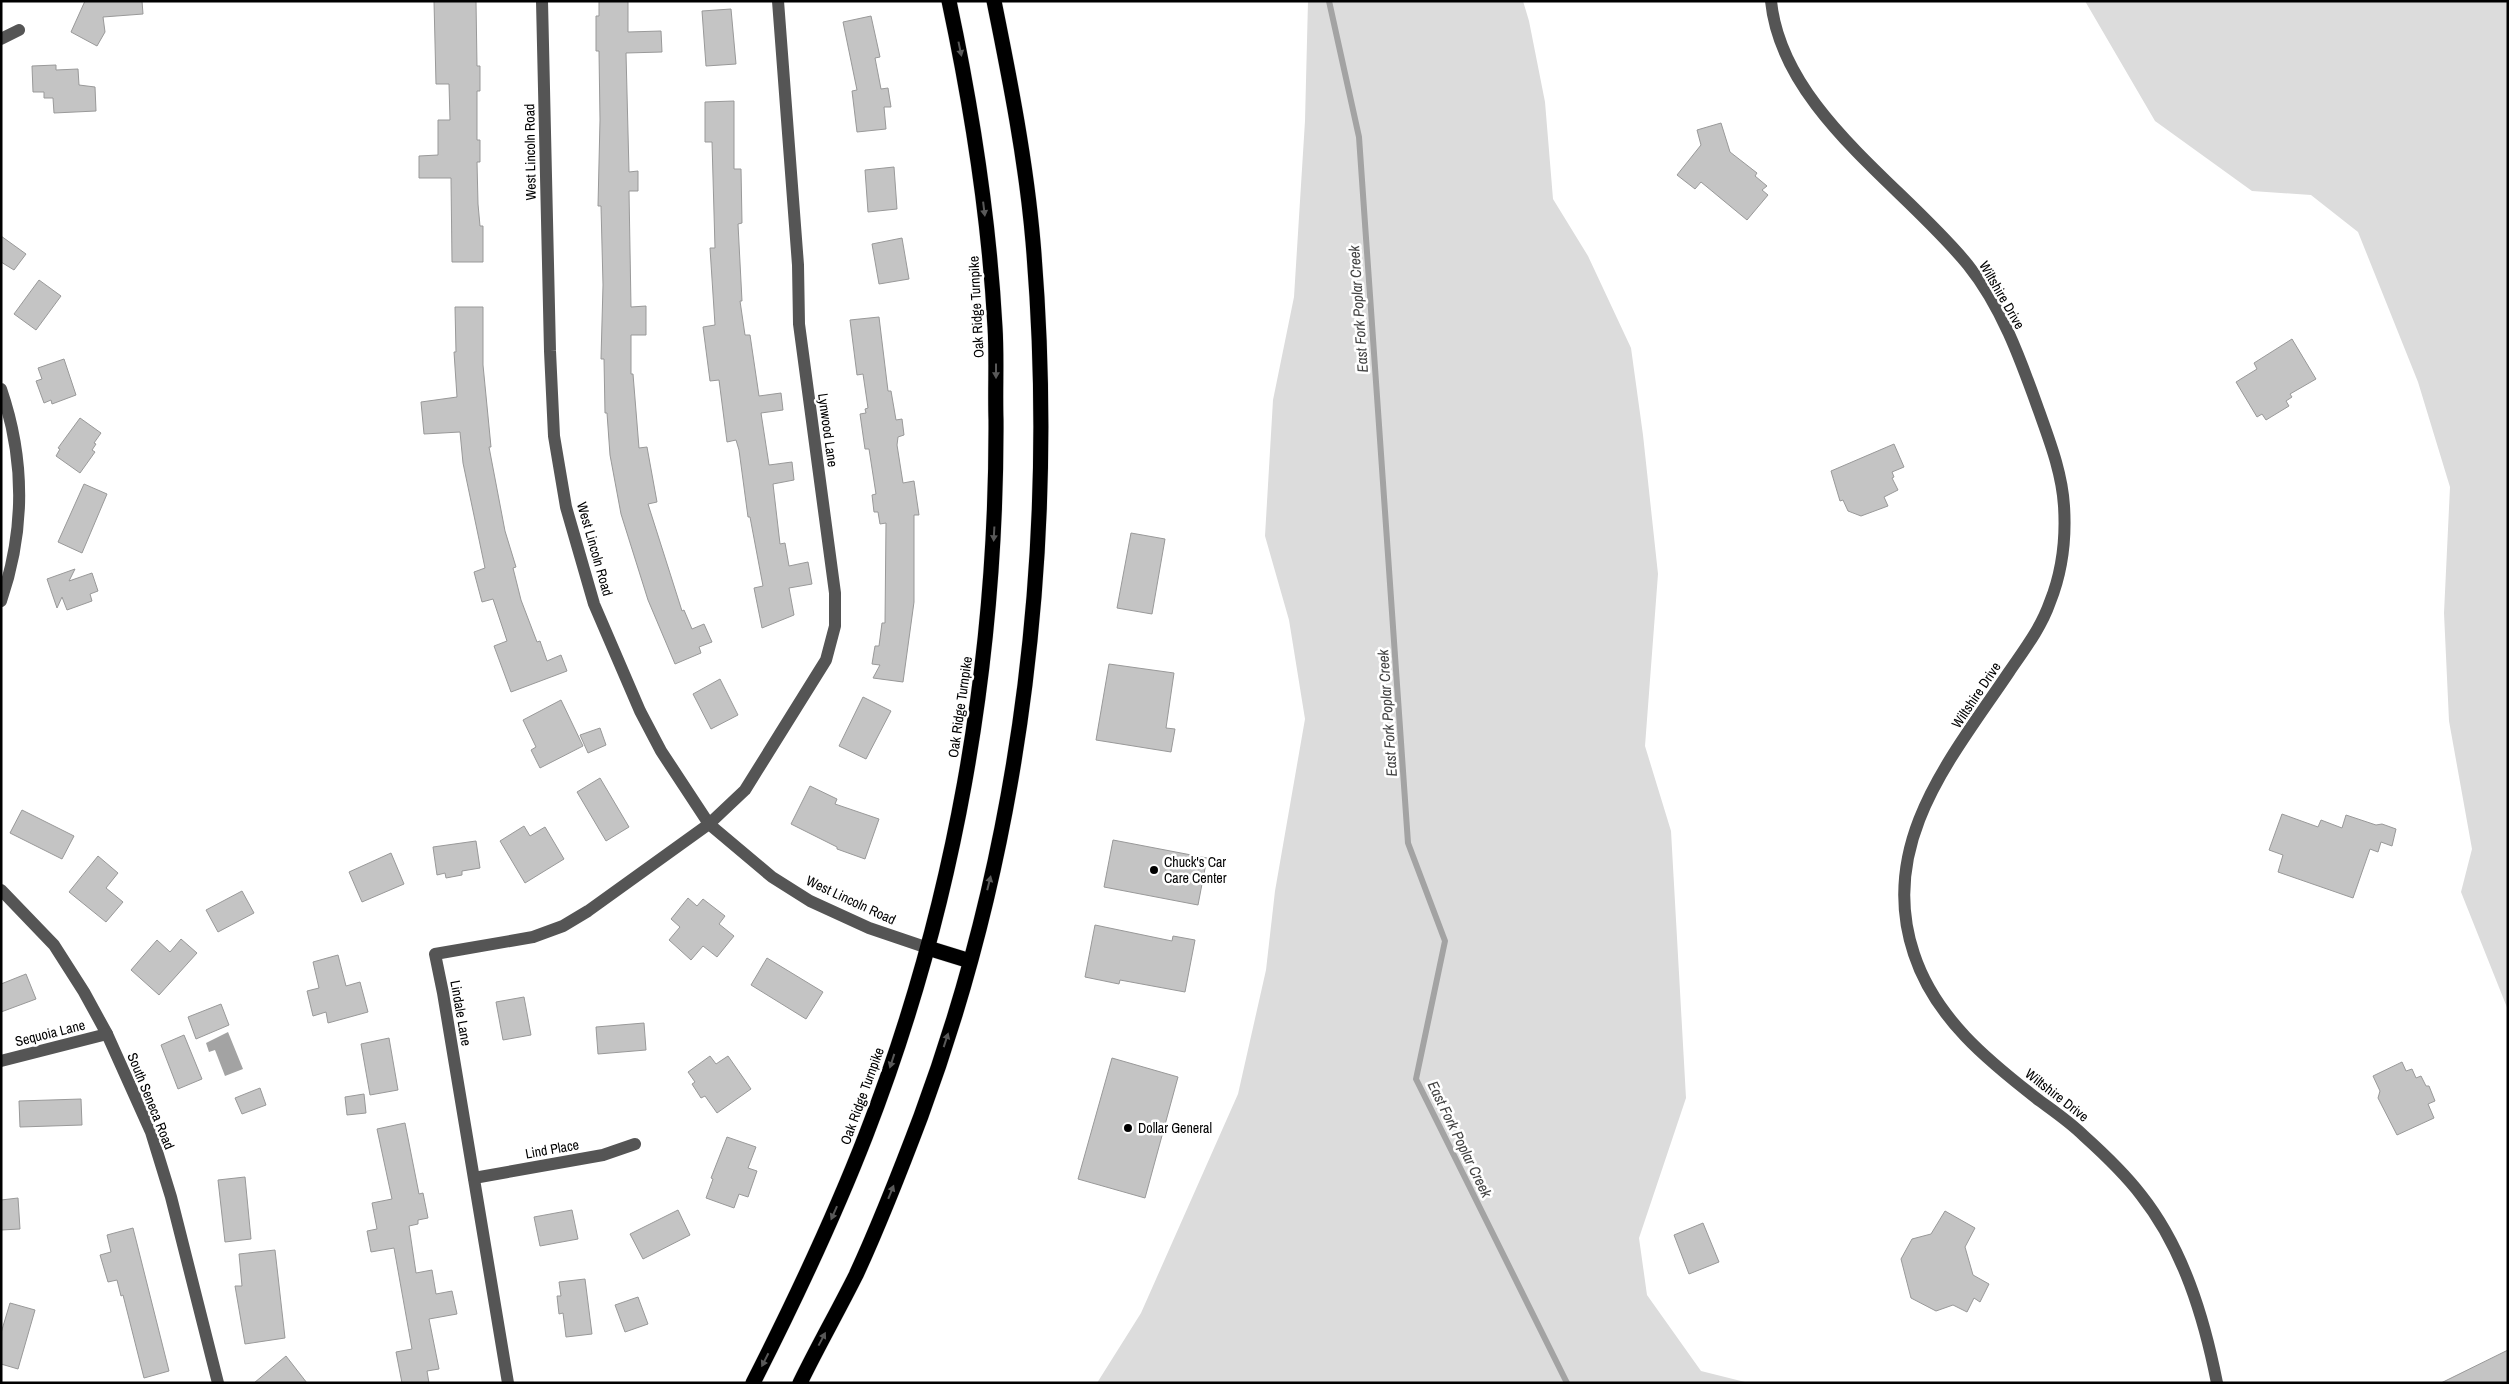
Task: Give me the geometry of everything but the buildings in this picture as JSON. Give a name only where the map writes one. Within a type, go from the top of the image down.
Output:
[{"type":"highway","name":"Oak Ridge Turnpike","points":[[753,1383],[812,1264],[846,1187],[883,1088],[928,948],[953,844],[976,716],[993,557],[996,494],[996,330],[989,246],[975,130],[949,1]]},
{"type":"highway","points":[[800,1383],[856,1274],[922,1114],[970,962],[997,848],[1016,751],[1028,668],[1038,551],[1042,431],[1033,238],[1010,84],[994,1]]},
{"type":"highway","points":[[928,948],[970,962]]},
{"type":"street","name":"West Lincoln Road","points":[[542,1],[551,386],[554,436],[566,507],[594,604],[640,711],[682,787],[709,824],[772,877],[810,901],[870,928],[928,948]]},
{"type":"street","name":"Lynwood Lane","points":[[709,824],[746,790],[794,715],[826,660],[835,626],[835,593],[827,524],[799,324],[796,242],[778,1]]},
{"type":"street","name":"Wiltshire Drive","points":[[1771,1],[1772,14],[1785,51],[1803,90],[1823,115],[1940,233],[1970,267],[1992,302],[2017,352],[2054,453],[2064,504],[2063,543],[2059,574],[2050,603],[2033,637],[1938,778],[1915,826],[1906,874],[1904,900],[1913,950],[1923,978],[1938,1004],[1960,1032],[2017,1083],[2082,1133],[2141,1194],[2168,1236],[2198,1305],[2217,1383]]},
{"type":"street","points":[[1,39],[19,30]]},
{"type":"street","points":[[1,389],[15,438],[19,469],[19,522],[10,575],[1,601]]},
{"type":"street","name":"Lindale Lane","points":[[508,1383],[443,993],[434,954],[533,937],[563,926],[588,911],[709,824]]},
{"type":"street","name":"South Seneca Road","points":[[1,890],[54,945],[84,992],[107,1034],[151,1132],[171,1197],[218,1383]]},
{"type":"street","name":"Sequoia Lane","points":[[1,1061],[107,1034]]},
{"type":"street","name":"Lind Place","points":[[474,1178],[603,1155],[635,1144]]},
{"type":"shaded area","points":[[1308,1],[1523,1],[1529,21],[1545,102],[1553,199],[1588,256],[1631,348],[1643,435],[1658,574],[1645,746],[1671,831],[1686,1098],[1639,1238],[1647,1295],[1701,1371],[1749,1383],[1097,1383],[1141,1313],[1238,1094],[1266,970],[1275,891],[1305,719],[1289,620],[1265,536],[1273,400],[1294,297],[1305,121]]},
{"type":"shaded area","points":[[2085,1],[2508,1],[2508,1010],[2461,892],[2472,849],[2449,721],[2444,613],[2450,487],[2418,382],[2358,232],[2311,195],[2252,191],[2155,121]]},
{"type":"shaded area","points":[[228,1032],[243,1069],[225,1076],[215,1050],[209,1052],[206,1043]]},
{"type":"waterway","name":"East Fork Poplar Creek","points":[[1329,1],[1359,137],[1408,843],[1445,941],[1416,1079],[1567,1383]]},
{"type":"place","name":"Chuck's Car Care Center","points":[[1154,870]]},
{"type":"place","name":"Dollar General","points":[[1128,1128]]}]
